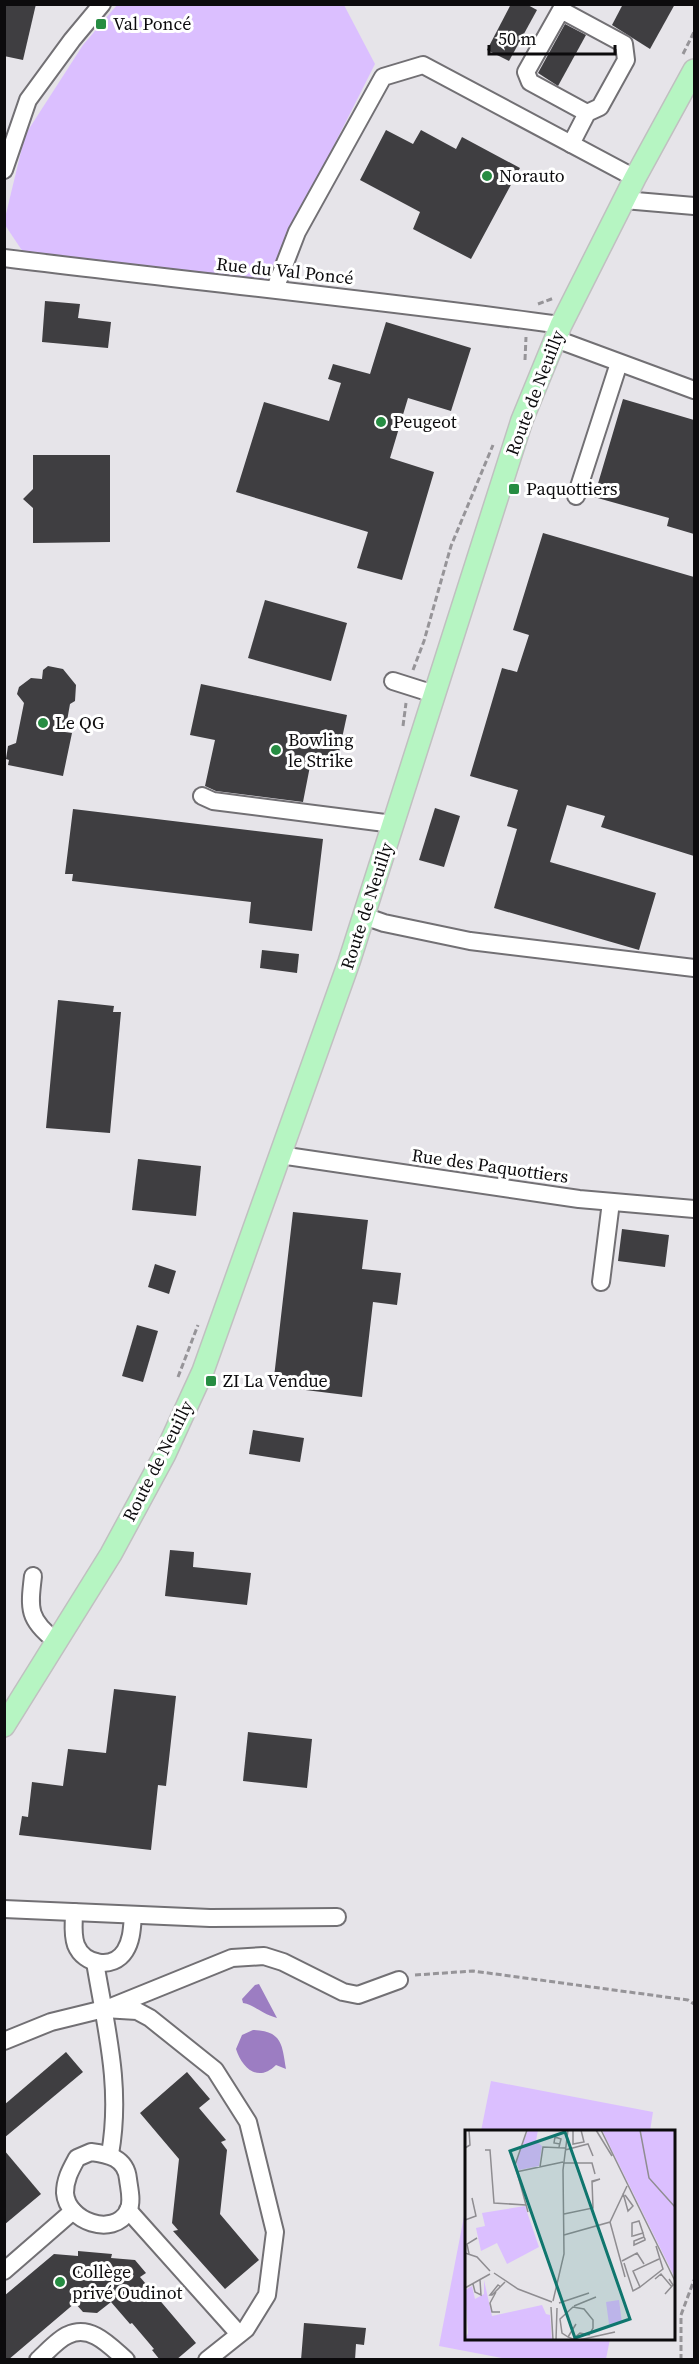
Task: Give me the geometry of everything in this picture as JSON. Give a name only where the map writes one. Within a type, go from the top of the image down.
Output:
[{"type":"main road","name":"Route de Neuilly","points":[[4,1726],[111,1554],[165,1454],[202,1371],[364,916],[522,420],[558,332],[635,177],[694,70]]},
{"type":"street","points":[[4,170],[28,100],[102,4]]},
{"type":"street","points":[[571,144],[587,113],[600,107],[626,60],[624,44],[561,10],[526,72],[530,82],[587,113]]},
{"type":"street","points":[[275,290],[297,232],[383,77],[423,65],[635,177]]},
{"type":"street","points":[[624,201],[694,206]]},
{"type":"street","name":"Rue du Val Poncé","points":[[4,258],[386,301],[526,321],[558,332],[619,363],[694,390]]},
{"type":"street","points":[[576,496],[619,363]]},
{"type":"street","points":[[400,683],[434,694]]},
{"type":"street","points":[[202,796],[213,801],[393,824]]},
{"type":"street","points":[[364,916],[384,923],[470,941],[694,968]]},
{"type":"street","name":"Rue des Paquottiers","points":[[280,1155],[611,1202],[694,1209]]},
{"type":"street","points":[[601,1282],[611,1202]]},
{"type":"street","points":[[33,1576],[30,1602],[32,1617],[41,1630],[56,1641]]},
{"type":"street","points":[[4,1909],[210,1918],[337,1917]]},
{"type":"street","points":[[74,1912],[73,1934],[80,1952],[95,1962],[105,1964],[115,1961],[124,1953],[130,1941],[134,1915]]},
{"type":"street","points":[[4,2041],[51,2022],[104,2009],[232,1958],[264,1956],[283,1962],[343,1992],[358,1995],[399,1980]]},
{"type":"street","points":[[95,1962],[115,2083],[115,2124],[110,2154]]},
{"type":"street","points":[[104,2009],[136,2011],[150,2018],[215,2070],[248,2122],[275,2232],[267,2295],[246,2329],[207,2360]]},
{"type":"street","points":[[91,2152],[110,2154],[121,2162],[128,2173],[130,2197],[128,2210],[117,2222],[103,2226],[83,2220],[73,2211],[65,2194],[68,2175],[77,2158],[91,2152]]},
{"type":"street","points":[[128,2210],[239,2334]]},
{"type":"street","points":[[4,2271],[73,2211]]},
{"type":"street","points":[[38,2360],[68,2334],[85,2332],[95,2334],[126,2360]]},
{"type":"path","points":[[525,363],[526,321],[531,310],[538,304],[556,297]]},
{"type":"path","points":[[403,731],[400,683],[424,640],[451,546],[496,436]]},
{"type":"path","points":[[175,1383],[200,1320]]},
{"type":"path","points":[[399,1980],[411,1975],[473,1971],[688,2001],[694,2004]]},
{"type":"path","points":[[681,2360],[681,2315],[694,2280]]},
{"type":"shaded area","points":[[117,5],[344,5],[375,64],[264,284],[23,252],[5,225],[25,135],[83,45]]},
{"type":"shaded area","points":[[259,1984],[277,2018],[243,2003],[242,1999],[255,1985]]},
{"type":"shaded area","points":[[253,2030],[270,2033],[279,2040],[286,2069],[276,2065],[263,2073],[257,2073],[242,2062],[236,2049],[242,2035]]},
{"type":"shaded area","points":[[491,2081],[653,2112],[650,2130],[481,2130]]},
{"type":"shaded area","points":[[465,2211],[465,2340],[610,2340],[606,2359],[507,2359],[439,2346]]},
{"type":"building","points":[[4,4],[36,4],[23,60],[4,56]]},
{"type":"building","points":[[511,4],[526,4],[537,10],[509,61],[487,50]]},
{"type":"building","points":[[623,4],[675,4],[650,49],[612,25]]},
{"type":"building","points":[[565,24],[586,35],[558,86],[538,73]]},
{"type":"building","points":[[386,130],[413,144],[421,130],[456,149],[462,137],[520,168],[471,259],[413,229],[420,212],[360,180]]},
{"type":"building","points":[[45,301],[80,304],[78,318],[111,322],[108,348],[42,342]]},
{"type":"building","points":[[386,322],[471,348],[451,411],[408,398],[390,458],[434,472],[402,580],[357,568],[368,532],[236,492],[264,402],[329,421],[341,383],[328,379],[333,364],[370,374]]},
{"type":"building","points":[[623,399],[694,420],[694,534],[667,526],[669,518],[594,497]]},
{"type":"building","points":[[33,455],[110,455],[110,542],[33,543],[33,508],[23,499],[33,489]]},
{"type":"building","points":[[543,533],[694,577],[694,856],[601,827],[605,816],[567,805],[550,862],[656,893],[639,950],[494,908],[517,829],[507,826],[518,790],[470,776],[502,668],[517,672],[529,635],[513,630]]},
{"type":"building","points":[[265,600],[347,623],[331,681],[248,658]]},
{"type":"building","name":"Le QG","points":[[48,666],[63,669],[76,685],[75,701],[70,704],[65,732],[72,733],[63,776],[8,765],[9,760],[6,759],[8,746],[16,743],[24,703],[17,694],[19,687],[31,678],[42,679],[43,670]]},
{"type":"building","name":"Bowling le Strike","points":[[201,684],[347,715],[336,766],[311,761],[303,802],[216,791],[205,786],[215,740],[190,735]]},
{"type":"building","points":[[435,808],[460,816],[444,867],[419,860]]},
{"type":"building","points":[[73,809],[323,839],[312,931],[249,923],[251,902],[72,881],[73,874],[65,874]]},
{"type":"building","points":[[262,950],[299,954],[297,973],[260,968]]},
{"type":"building","points":[[58,1000],[114,1006],[113,1012],[121,1012],[110,1133],[46,1128]]},
{"type":"building","points":[[138,1159],[201,1166],[196,1216],[132,1210]]},
{"type":"building","points":[[293,1212],[368,1220],[362,1269],[401,1273],[397,1305],[373,1302],[362,1397],[273,1386]]},
{"type":"building","points":[[622,1229],[669,1235],[665,1267],[618,1261]]},
{"type":"building","points":[[155,1264],[176,1271],[169,1294],[148,1287]]},
{"type":"building","points":[[137,1325],[158,1331],[143,1382],[122,1376]]},
{"type":"building","points":[[253,1430],[304,1438],[300,1462],[249,1454]]},
{"type":"building","points":[[170,1550],[194,1552],[193,1567],[251,1573],[247,1605],[165,1596]]},
{"type":"building","points":[[114,1689],[176,1696],[166,1786],[158,1785],[151,1850],[19,1835],[22,1816],[28,1817],[32,1782],[63,1786],[68,1749],[106,1753]]},
{"type":"building","points":[[248,1732],[312,1739],[307,1788],[243,1781]]},
{"type":"building","points":[[66,2052],[83,2072],[4,2138],[4,2105]]},
{"type":"building","points":[[187,2072],[210,2099],[199,2108],[226,2140],[221,2142],[227,2150],[220,2214],[259,2260],[225,2289],[173,2231],[178,2230],[172,2223],[179,2159],[140,2113]]},
{"type":"building","points":[[4,2150],[41,2194],[4,2225]]},
{"type":"building","points":[[78,2251],[112,2254],[111,2258],[135,2260],[146,2273],[140,2277],[196,2343],[176,2360],[160,2360],[152,2350],[154,2349],[111,2302],[97,2313],[83,2312],[75,2303],[8,2360],[4,2360],[4,2296],[54,2254],[78,2256]]},
{"type":"building","points":[[304,2323],[366,2328],[364,2345],[356,2344],[355,2360],[301,2360]]},
{"type":"place","name":"Val Poncé","points":[[101,24]]},
{"type":"place","name":"Norauto","points":[[487,176]]},
{"type":"place","name":"Peugeot","points":[[381,422]]},
{"type":"place","name":"Paquottiers","points":[[514,489]]},
{"type":"place","name":"Le QG","points":[[43,723]]},
{"type":"place","name":"Bowling le Strike","points":[[276,750]]},
{"type":"place","name":"ZI La Vendue","points":[[211,1381]]},
{"type":"place","name":"Collège privé Oudinot","points":[[60,2282]]}]
